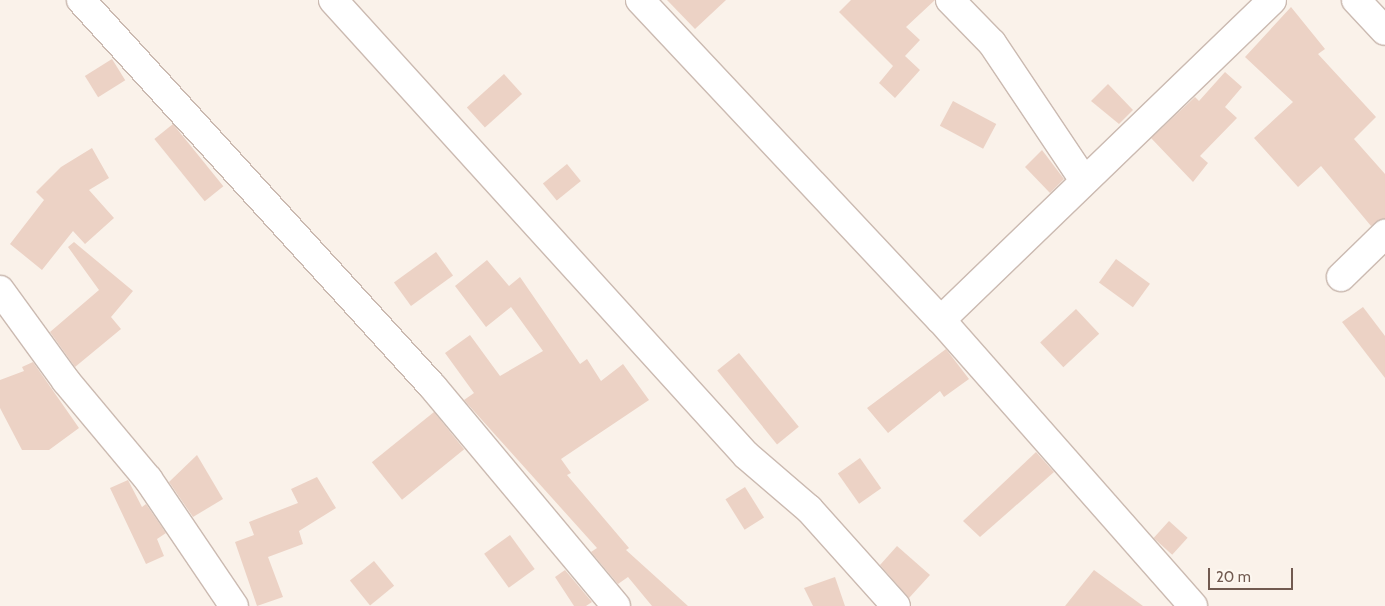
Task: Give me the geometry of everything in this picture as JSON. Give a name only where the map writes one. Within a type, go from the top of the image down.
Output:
[{"type":"street","points":[[81,0],[434,387],[616,606]]},
{"type":"street","points":[[333,0],[746,455],[810,509],[896,606]]},
{"type":"street","points":[[640,0],[941,320],[1193,606]]},
{"type":"street","points":[[950,0],[992,43],[1083,179]]},
{"type":"street","points":[[941,320],[1083,179],[1272,0]]},
{"type":"street","points":[[1356,0],[1385,32]]},
{"type":"street","points":[[1341,277],[1385,234]]},
{"type":"street","points":[[0,290],[66,382],[148,479],[234,606]]},
{"type":"building","points":[[667,0],[726,0],[695,29]]},
{"type":"building","points":[[851,0],[935,0],[906,27],[920,40],[905,56],[920,70],[895,98],[879,83],[893,66],[839,12]]},
{"type":"building","points":[[1291,7],[1325,49],[1318,54],[1376,117],[1354,139],[1385,174],[1385,219],[1371,226],[1321,166],[1298,187],[1254,138],[1293,102],[1245,57]]},
{"type":"building","points":[[112,59],[125,80],[98,97],[85,76]]},
{"type":"building","points":[[1225,72],[1242,87],[1225,107],[1237,118],[1200,156],[1208,163],[1193,182],[1151,138],[1195,97],[1199,101]]},
{"type":"building","points":[[504,74],[522,94],[485,128],[467,107]]},
{"type":"building","points":[[1108,84],[1133,110],[1119,124],[1091,101]]},
{"type":"building","points":[[953,101],[996,124],[983,149],[940,126]]},
{"type":"building","points":[[173,124],[223,186],[205,201],[154,139]]},
{"type":"building","points":[[92,148],[109,178],[89,190],[114,218],[85,244],[73,231],[42,270],[10,244],[44,200],[36,192],[61,167]]},
{"type":"building","points":[[1042,150],[1064,179],[1050,193],[1025,167]]},
{"type":"building","points":[[567,164],[581,181],[557,201],[543,184]]},
{"type":"building","points":[[74,242],[133,291],[111,317],[121,329],[75,367],[50,332],[99,290],[68,247]]},
{"type":"building","points":[[436,252],[453,275],[411,306],[394,283]]},
{"type":"building","points":[[1116,259],[1150,284],[1133,307],[1099,282]]},
{"type":"building","points":[[487,260],[509,286],[520,277],[580,364],[587,359],[601,381],[623,364],[649,400],[561,459],[571,473],[567,475],[629,548],[626,550],[688,606],[652,606],[628,577],[618,584],[591,552],[597,548],[464,400],[474,393],[445,353],[470,335],[500,376],[543,351],[511,307],[486,327],[455,286]]},
{"type":"building","points":[[1363,307],[1385,336],[1385,378],[1342,322]]},
{"type":"building","points":[[1076,309],[1099,334],[1063,367],[1040,342]]},
{"type":"building","points":[[946,349],[969,379],[944,397],[940,391],[888,433],[867,408]]},
{"type":"building","points":[[739,353],[799,427],[777,444],[717,371]]},
{"type":"building","points":[[33,362],[79,428],[49,450],[22,450],[0,408],[0,380],[24,371],[22,367]]},
{"type":"building","points":[[434,412],[464,449],[402,500],[372,462]]},
{"type":"building","points":[[1036,452],[1054,472],[980,537],[963,521]]},
{"type":"building","points":[[197,455],[223,499],[193,517],[169,482]]},
{"type":"building","points":[[860,458],[881,488],[859,504],[838,473]]},
{"type":"building","points":[[317,477],[336,508],[299,531],[303,544],[268,557],[283,597],[257,606],[235,542],[254,535],[249,522],[298,503],[291,489]]},
{"type":"building","points":[[128,480],[142,507],[146,504],[166,533],[157,539],[164,556],[146,564],[110,488]]},
{"type":"building","points":[[745,487],[764,518],[745,530],[725,499]]},
{"type":"building","points":[[1169,521],[1188,538],[1172,555],[1154,538]]},
{"type":"building","points":[[510,535],[535,569],[509,588],[484,554]]},
{"type":"building","points":[[897,546],[930,575],[909,598],[880,565]]},
{"type":"building","points":[[374,561],[394,586],[370,605],[350,581]]},
{"type":"building","points":[[565,570],[592,602],[586,606],[574,606],[555,577]]},
{"type":"building","points":[[1094,570],[1143,606],[1065,606]]},
{"type":"building","points":[[835,577],[845,606],[813,606],[804,588]]}]
